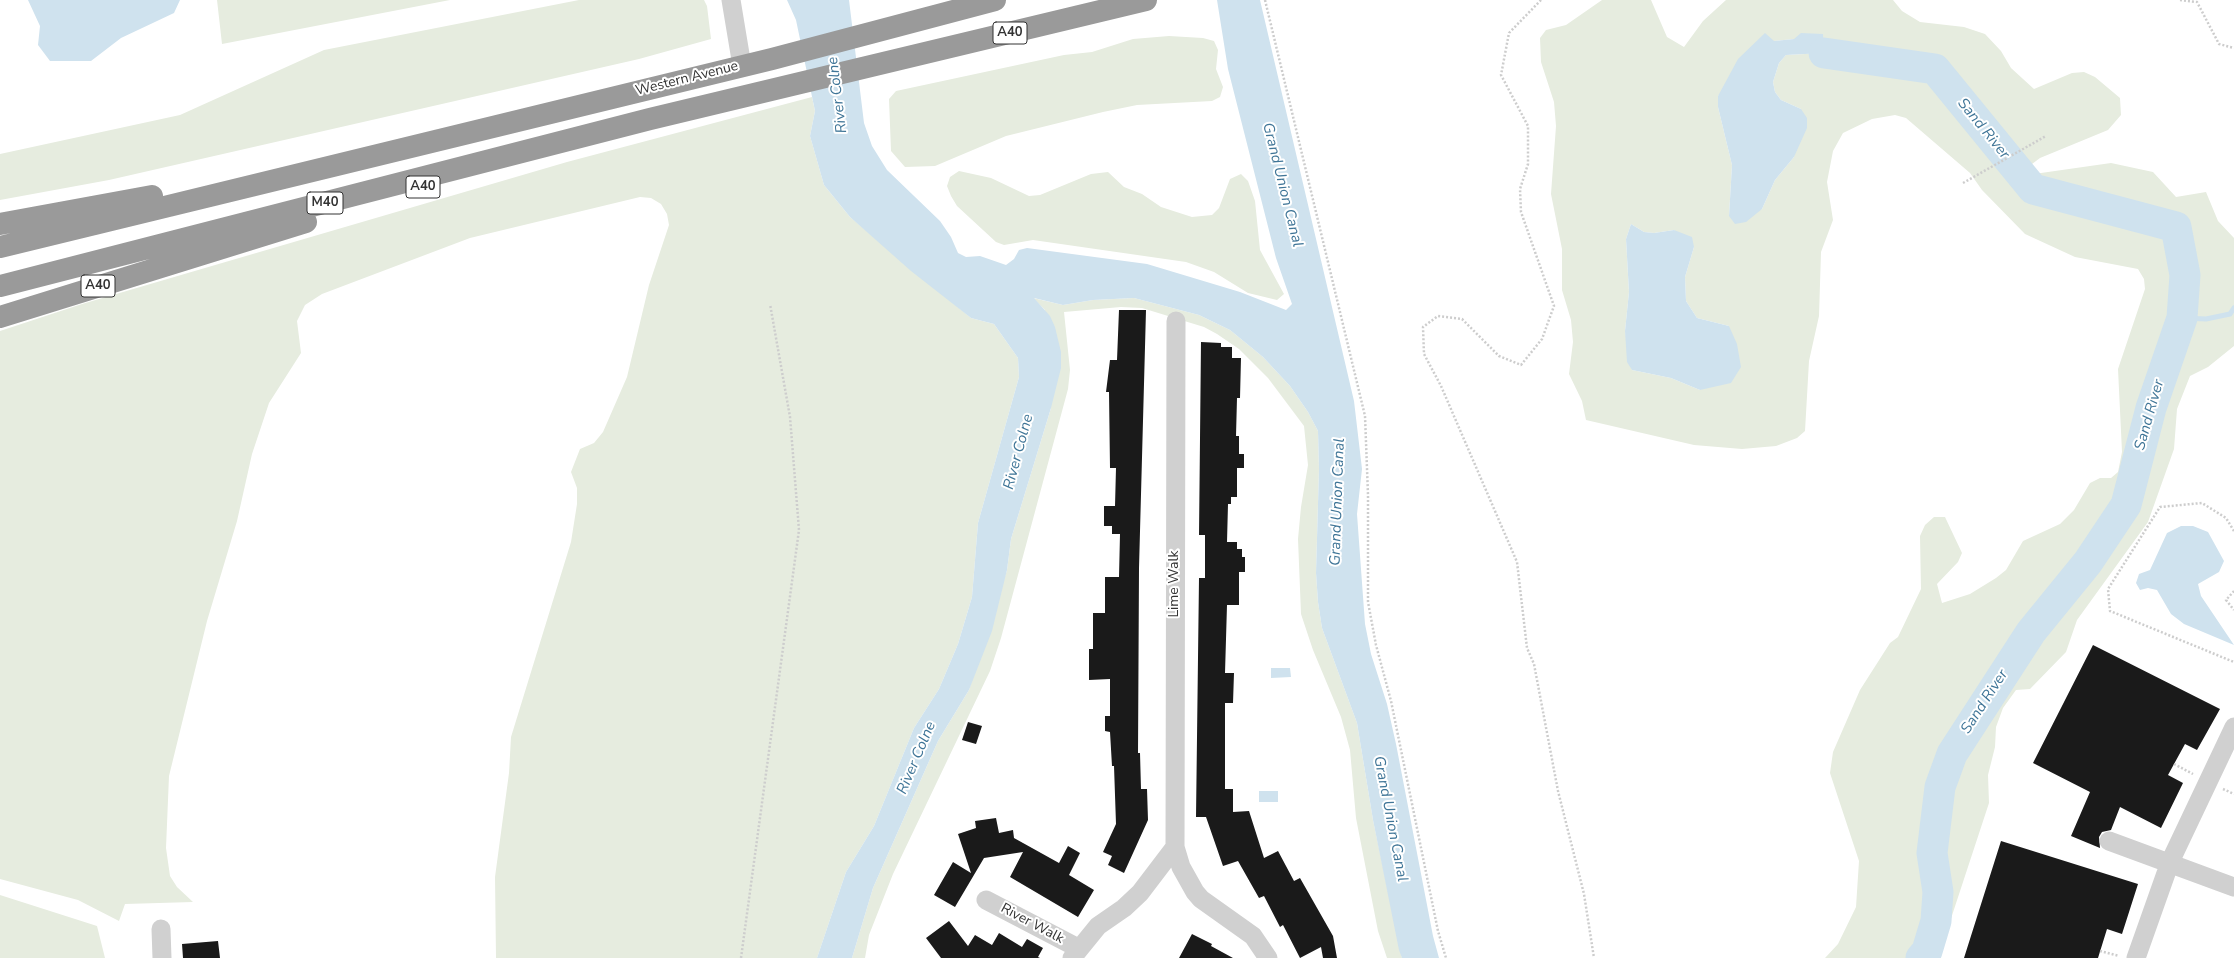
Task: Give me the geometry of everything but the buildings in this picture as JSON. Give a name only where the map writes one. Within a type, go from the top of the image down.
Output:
[{"type":"highway","name":"Western Avenue","points":[[377,154],[772,59],[995,0]]},
{"type":"highway","name":"A40","points":[[0,317],[188,258],[650,119],[1146,0]]},
{"type":"highway","name":"M40","points":[[0,286],[650,119]]},
{"type":"highway","points":[[0,224],[377,154]]},
{"type":"highway","name":"M40","points":[[0,247],[377,154]]},
{"type":"street","points":[[731,0],[742,66]]},
{"type":"street","name":"Lime Walk","points":[[1176,321],[1175,847],[1181,867],[1195,892],[1201,899],[1253,936],[1268,958]]},
{"type":"street","points":[[2129,957],[2170,862],[2234,727]]},
{"type":"street","points":[[2109,841],[2170,862],[2234,887]]},
{"type":"street","points":[[1075,953],[1098,926],[1140,893],[1175,847]]},
{"type":"street","name":"River Walk","points":[[986,900],[1075,953]]},
{"type":"street","points":[[162,929],[162,958]]},
{"type":"path","points":[[1265,0],[1365,416],[1368,495],[1368,602],[1376,645],[1393,708],[1438,931],[1446,958]]},
{"type":"path","points":[[1541,0],[1509,33],[1501,75],[1528,126],[1528,164],[1520,189],[1521,212],[1554,306],[1542,339],[1521,365],[1499,356],[1462,319],[1438,316],[1423,327],[1424,354],[1441,386],[1517,562],[1527,648],[1534,664],[1558,791],[1584,894],[1594,958]]},
{"type":"path","points":[[2180,0],[2197,2],[2219,44],[2234,48]]},
{"type":"path","points":[[1963,183],[2046,136]]},
{"type":"path","points":[[741,958],[799,530],[790,417],[770,304]]},
{"type":"path","points":[[2234,531],[2226,518],[2202,503],[2160,507],[2108,588],[2110,611],[2234,662]]},
{"type":"path","points":[[2234,591],[2226,600],[2234,610]]},
{"type":"path","points":[[2100,951],[2129,957]]},
{"type":"shaded area","points":[[217,0],[450,0],[222,44]]},
{"type":"shaded area","points":[[579,0],[704,0],[707,6],[711,39],[639,59],[109,180],[0,200],[0,154],[180,115],[324,50]]},
{"type":"shaded area","points":[[1602,0],[1651,0],[1667,37],[1684,47],[1703,21],[1726,0],[1893,0],[1902,11],[1920,22],[1964,27],[1985,34],[2001,51],[2011,68],[2034,89],[2072,73],[2084,72],[2095,77],[2120,98],[2121,115],[2108,130],[2040,158],[2032,164],[2034,174],[2111,163],[2153,172],[2176,197],[2206,192],[2218,221],[2234,238],[2234,346],[2208,367],[2190,376],[2177,409],[2174,449],[2148,522],[2077,620],[2066,652],[2030,689],[2016,690],[2003,708],[1996,727],[1995,747],[1988,775],[1989,803],[1938,958],[1825,958],[1838,944],[1856,907],[1859,861],[1830,773],[1833,752],[1860,690],[1890,643],[1898,637],[1921,589],[1920,536],[1925,525],[1934,517],[1945,517],[1962,553],[1958,562],[1937,584],[1942,603],[1970,594],[1996,578],[2006,570],[2023,541],[2060,524],[2074,510],[2090,483],[2100,478],[2111,478],[2118,472],[2122,452],[2118,369],[2145,289],[2144,279],[2138,269],[2075,257],[2025,234],[1982,190],[1970,173],[1906,118],[1895,115],[1872,119],[1843,133],[1833,151],[1827,182],[1833,220],[1821,252],[1819,316],[1809,361],[1805,431],[1797,438],[1776,446],[1742,449],[1694,445],[1586,420],[1582,401],[1569,374],[1573,342],[1571,320],[1562,290],[1562,249],[1551,194],[1556,126],[1554,102],[1541,62],[1540,38],[1546,30],[1566,25]],"holes":[[[1794,39],[1824,53],[1786,55],[1779,63],[1773,82],[1775,92],[1781,100],[1801,109],[1794,157],[1775,180],[1762,209],[1729,216],[1732,165],[1718,107],[1718,96],[1774,41]],[[1631,224],[1644,232],[1654,233],[1674,230],[1694,247],[1685,277],[1686,301],[1697,318],[1729,326],[1700,390],[1671,378],[1632,370],[1625,331],[1629,292],[1626,239]]]},
{"type":"shaded area","points":[[1169,36],[1203,38],[1214,41],[1218,50],[1216,69],[1223,87],[1220,97],[1212,101],[1137,105],[1103,112],[1006,136],[935,166],[905,167],[891,151],[889,99],[896,91],[1064,55],[1092,52],[1133,39]]},
{"type":"shaded area","points":[[812,97],[815,111],[810,136],[824,185],[850,217],[971,318],[994,324],[1018,358],[1019,377],[978,523],[972,597],[958,644],[939,689],[914,728],[874,826],[846,872],[817,958],[496,958],[495,877],[509,773],[511,737],[571,542],[577,504],[577,488],[571,472],[580,449],[594,443],[603,432],[627,377],[649,285],[669,225],[667,214],[661,204],[651,198],[640,197],[470,238],[322,294],[305,305],[297,321],[301,353],[269,403],[252,454],[237,521],[207,621],[169,776],[166,848],[170,876],[177,887],[193,902],[125,904],[119,921],[78,900],[0,879],[0,331],[82,304],[567,162]]},
{"type":"shaded area","points":[[959,171],[991,178],[1029,196],[1040,195],[1091,174],[1108,172],[1124,187],[1142,194],[1161,207],[1192,217],[1212,215],[1219,208],[1230,179],[1241,174],[1248,181],[1255,201],[1260,250],[1284,294],[1277,300],[1248,293],[1214,272],[1186,262],[1033,240],[1004,245],[996,242],[957,206],[951,196],[947,186],[950,177]]},
{"type":"shaded area","points":[[1033,298],[1063,305],[1093,300],[1134,298],[1199,315],[1230,330],[1263,357],[1290,386],[1308,412],[1318,431],[1319,469],[1316,573],[1322,628],[1357,723],[1373,820],[1402,958],[1387,958],[1378,931],[1356,818],[1350,750],[1341,717],[1313,650],[1301,614],[1298,539],[1301,507],[1308,465],[1304,426],[1268,378],[1239,349],[1217,334],[1204,327],[1142,308],[1121,307],[1064,312],[1070,370],[1068,389],[1001,638],[990,671],[893,874],[869,935],[865,958],[852,958],[873,888],[938,741],[969,690],[1007,570],[1011,539],[1051,408],[1045,310]]},
{"type":"shaded area","points":[[0,895],[97,926],[105,958],[0,958]]},
{"type":"water","points":[[28,0],[180,0],[174,13],[121,38],[91,61],[50,61],[38,45],[40,26]]},
{"type":"water","points":[[787,0],[849,0],[864,123],[872,146],[887,170],[940,221],[951,237],[958,253],[966,257],[980,256],[1006,265],[1014,259],[1019,250],[1027,248],[1147,264],[1240,292],[1286,310],[1292,304],[1276,258],[1228,69],[1217,0],[1260,0],[1354,401],[1362,469],[1357,514],[1365,624],[1371,654],[1387,704],[1396,744],[1433,936],[1439,958],[1402,958],[1399,950],[1373,820],[1357,723],[1322,628],[1316,573],[1319,469],[1318,431],[1308,412],[1290,386],[1263,357],[1230,330],[1199,315],[1134,298],[1093,300],[1063,305],[1034,298],[1050,316],[1055,327],[1061,352],[1061,368],[1051,408],[1011,539],[1007,570],[992,631],[969,690],[938,741],[873,888],[852,958],[817,958],[846,872],[874,826],[914,728],[939,689],[958,644],[972,597],[978,523],[1019,377],[1018,358],[994,324],[971,318],[911,271],[850,217],[824,185],[810,136],[815,111],[796,20]]},
{"type":"water","points":[[1765,33],[1774,41],[1794,39],[1801,33],[1823,34],[1824,53],[1786,55],[1779,63],[1773,82],[1775,92],[1781,100],[1801,109],[1807,118],[1807,128],[1794,157],[1775,180],[1762,209],[1746,222],[1735,224],[1729,216],[1732,165],[1718,107],[1718,96],[1738,59]]},
{"type":"water","points":[[1631,224],[1644,232],[1654,233],[1674,230],[1692,237],[1694,247],[1685,277],[1686,301],[1697,318],[1729,326],[1737,344],[1741,367],[1731,383],[1700,390],[1671,378],[1632,370],[1627,362],[1625,331],[1629,292],[1626,239]]},
{"type":"water","points":[[2181,526],[2193,526],[2208,532],[2224,561],[2219,572],[2198,584],[2201,596],[2234,645],[2184,624],[2171,614],[2157,590],[2148,588],[2140,590],[2136,583],[2139,574],[2150,570],[2167,533]]},
{"type":"water","points":[[1271,668],[1290,668],[1291,677],[1271,678]]},
{"type":"water","points":[[1259,791],[1278,791],[1278,802],[1259,802]]},
{"type":"waterway","name":"Sand River","points":[[1824,53],[1935,69],[2033,189],[2176,227],[2185,275],[2182,318],[2151,408],[2126,505],[2088,562],[2031,632],[1952,754],[1940,787],[1932,853],[1938,892],[1936,921],[1927,951],[1921,958]]},
{"type":"waterway","points":[[2182,318],[2206,319],[2230,314],[2234,308]]},
{"type":"water label","name":"River Colne","points":[[838,95]]},
{"type":"water label","name":"Grand Union Canal","points":[[1282,185]]},
{"type":"water label","name":"River Colne","points":[[1019,452]]},
{"type":"water label","name":"Grand Union Canal","points":[[1338,502]]},
{"type":"water label","name":"River Colne","points":[[917,758]]},
{"type":"water label","name":"Grand Union Canal","points":[[1390,819]]}]
